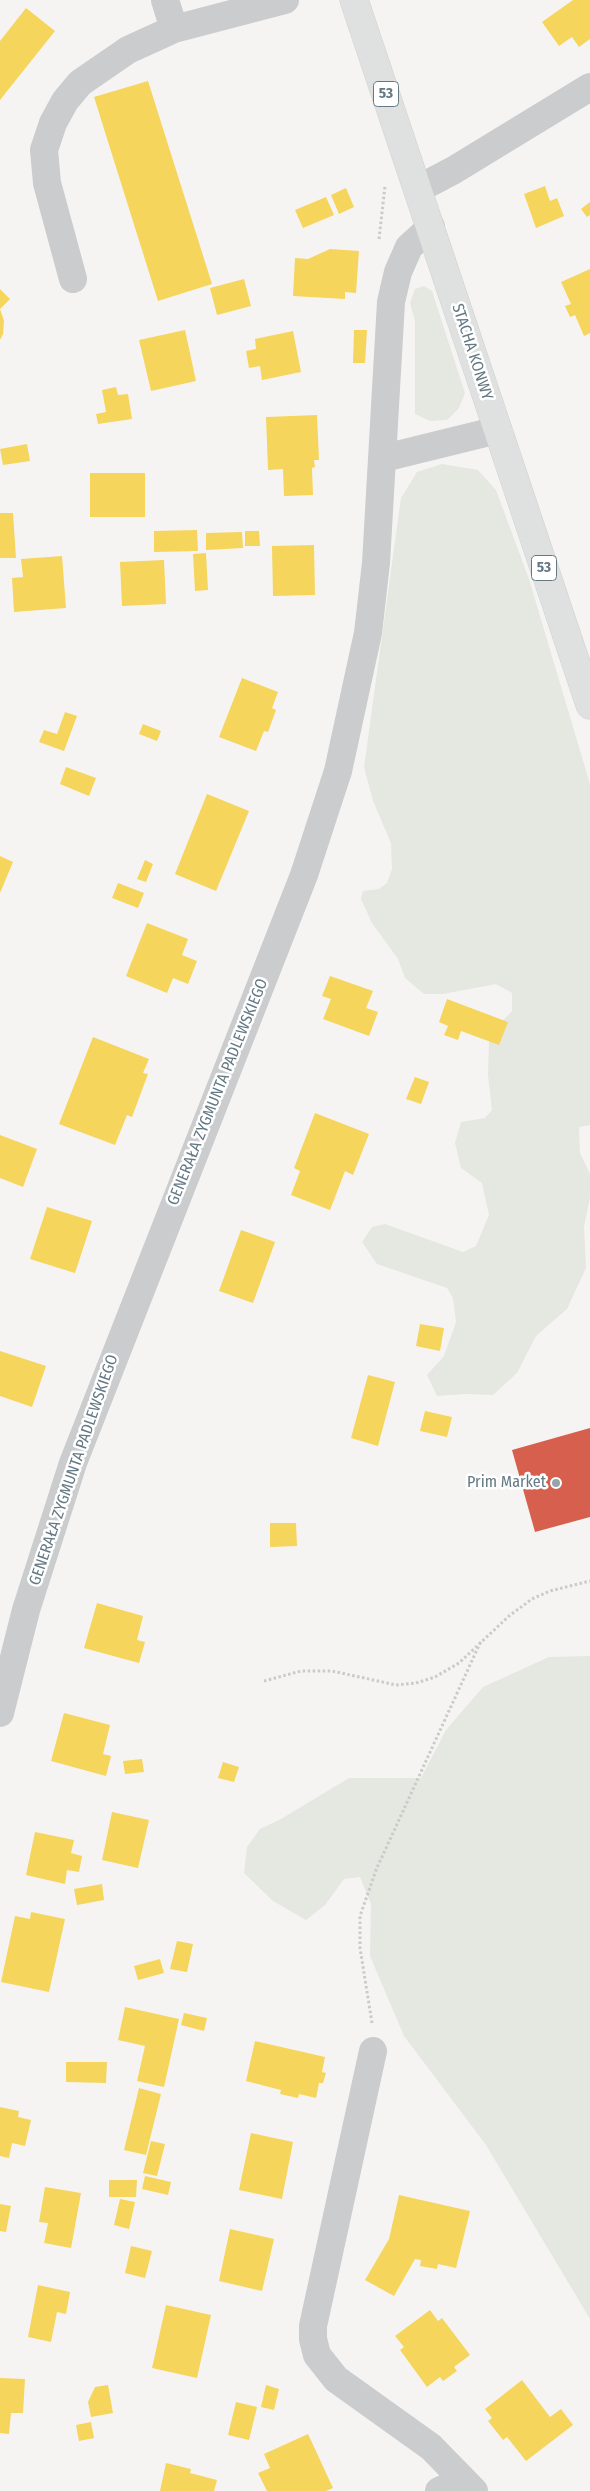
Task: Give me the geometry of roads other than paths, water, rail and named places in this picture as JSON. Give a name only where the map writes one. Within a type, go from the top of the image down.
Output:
[{"type":"main road","name":"STACHA KONWY","points":[[354,0],[590,705]]},
{"type":"street","points":[[165,0],[174,29]]},
{"type":"street","points":[[73,279],[47,183],[44,150],[52,123],[65,101],[80,83],[128,50],[174,29],[285,0]]},
{"type":"street","points":[[418,189],[454,170],[590,87]]},
{"type":"street","name":"GENERAŁA ZYGMUNTA PADLEWSKIEGO","points":[[0,1713],[26,1610],[73,1463],[304,875],[338,771],[368,633],[384,458],[391,302],[398,272],[409,246],[431,227]]},
{"type":"street","points":[[384,458],[498,430]]},
{"type":"street","points":[[373,2051],[313,2326],[312,2340],[317,2355],[336,2379],[431,2447],[458,2487]]},
{"type":"place","name":"Prim Market","points":[[556,1483]]}]
